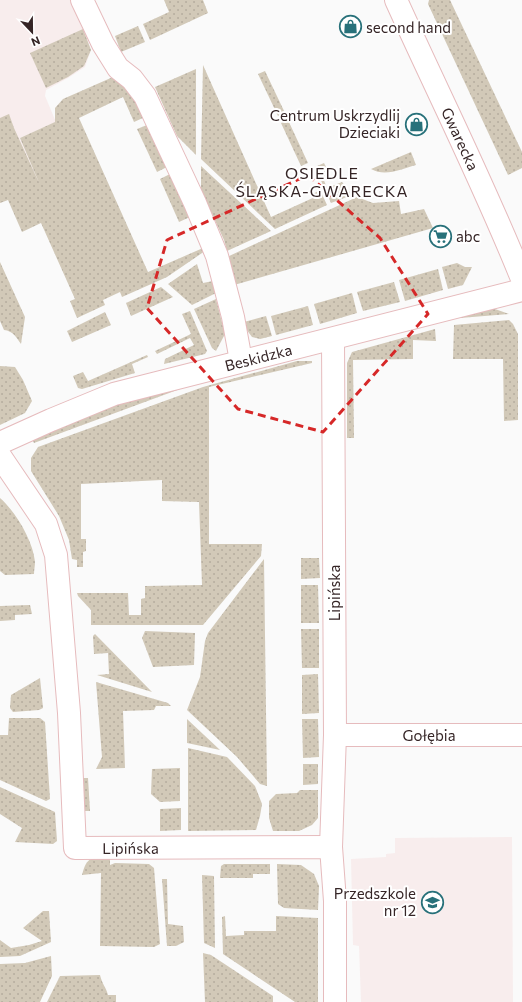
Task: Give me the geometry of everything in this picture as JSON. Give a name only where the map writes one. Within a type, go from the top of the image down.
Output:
[{"type":"street","points":[[82,0],[110,56],[118,68],[132,79],[145,96],[195,203],[217,256],[233,317],[241,361]]},
{"type":"street","name":"Gwarecka","points":[[396,0],[476,171],[522,279]]},
{"type":"street","name":"Beskidzka","points":[[0,443],[114,394],[522,290]]},
{"type":"street","name":"Lipińska","points":[[333,339],[335,735],[331,847],[335,901],[335,1002]]},
{"type":"street","name":"Lipińska","points":[[0,456],[46,524],[56,555],[69,712],[75,848],[331,847]]},
{"type":"street","name":"Gołębia","points":[[335,735],[522,735]]},
{"type":"highlighted area","points":[[308,175],[380,238],[428,314],[323,432],[238,409],[147,308],[167,240]]},
{"type":"shaded area","points":[[0,0],[70,0],[84,30],[91,50],[85,67],[46,90],[45,96],[56,122],[20,138],[40,185],[0,203]]},
{"type":"shaded area","points":[[164,0],[203,0],[208,13],[150,40],[143,24],[169,12]]},
{"type":"shaded area","points":[[429,0],[450,0],[522,152],[522,168],[508,175],[428,4]]},
{"type":"shaded area","points":[[138,26],[145,42],[121,52],[115,36]]},
{"type":"shaded area","points":[[83,29],[91,50],[84,66],[68,77],[46,88],[30,53]]},
{"type":"shaded area","points":[[203,65],[271,217],[315,197],[313,194],[320,190],[327,205],[275,229],[201,159]]},
{"type":"shaded area","points":[[196,69],[196,155],[177,136],[155,87]]},
{"type":"shaded area","points":[[265,71],[285,113],[278,116],[258,74]]},
{"type":"shaded area","points":[[113,77],[134,95],[145,117],[134,122],[123,97],[79,118],[148,272],[203,248],[205,251],[167,277],[122,297],[120,292],[103,300],[105,305],[77,318],[70,301],[75,299],[41,223],[22,232],[8,200],[0,203],[0,118],[9,114],[40,185],[20,138],[55,122],[55,108],[63,99]]},
{"type":"shaded area","points":[[288,120],[308,163],[301,166],[281,123]]},
{"type":"shaded area","points":[[147,125],[167,167],[157,172],[137,129]]},
{"type":"shaded area","points":[[411,152],[416,165],[388,172],[371,169]]},
{"type":"shaded area","points":[[324,163],[330,175],[323,178],[327,188],[342,182],[352,195],[331,203],[315,167]]},
{"type":"shaded area","points":[[201,166],[271,231],[227,251],[224,240],[201,190]]},
{"type":"shaded area","points":[[170,174],[190,217],[179,222],[160,179]]},
{"type":"shaded area","points":[[357,197],[373,203],[399,201],[401,214],[424,209],[433,228],[234,285],[227,257]]},
{"type":"shaded area","points":[[0,262],[25,317],[21,344],[12,333],[4,330],[0,321]]},
{"type":"shaded area","points":[[457,263],[465,267],[472,267],[463,285],[448,289],[442,267]]},
{"type":"shaded area","points":[[197,264],[203,283],[213,281],[216,293],[192,305],[168,284]]},
{"type":"shaded area","points":[[438,269],[443,290],[405,301],[399,280]]},
{"type":"shaded area","points":[[394,282],[400,302],[363,311],[357,292]]},
{"type":"shaded area","points":[[161,287],[173,297],[131,316],[126,303]]},
{"type":"shaded area","points":[[352,293],[357,313],[320,324],[314,304]]},
{"type":"shaded area","points":[[216,299],[225,334],[216,351],[212,348],[194,309]]},
{"type":"shaded area","points":[[308,306],[313,325],[276,335],[271,316]]},
{"type":"shaded area","points":[[473,309],[495,309],[509,314],[460,318],[460,312]]},
{"type":"shaded area","points":[[190,311],[207,351],[205,354],[164,364],[165,359],[194,345],[190,338],[157,354],[155,351],[191,334],[182,314]]},
{"type":"shaded area","points":[[105,312],[111,325],[72,342],[67,331]]},
{"type":"shaded area","points":[[266,316],[272,336],[260,339],[252,337],[246,329],[244,322]]},
{"type":"shaded area","points":[[509,320],[513,324],[518,334],[518,420],[504,421],[503,359],[453,359],[454,325]]},
{"type":"shaded area","points":[[435,329],[436,341],[413,340],[413,359],[353,360],[354,438],[347,438],[347,363],[352,352]]},
{"type":"shaded area","points":[[147,355],[148,357],[132,364],[135,373],[82,389],[78,388],[73,376],[83,372],[88,381]]},
{"type":"shaded area","points":[[297,361],[312,361],[312,363],[209,387],[209,544],[262,544],[261,556],[203,625],[91,625],[91,610],[77,593],[128,593],[129,615],[141,615],[141,599],[145,598],[145,586],[202,585],[199,502],[162,501],[162,480],[81,484],[81,539],[86,539],[86,551],[83,552],[83,567],[77,567],[77,560],[72,559],[69,540],[59,516],[31,471],[31,458],[38,447],[203,387]]},
{"type":"shaded area","points":[[0,366],[15,367],[23,380],[32,401],[25,413],[0,425]]},
{"type":"shaded area","points":[[181,386],[180,389],[34,443],[31,437],[112,405]]},
{"type":"shaded area","points":[[0,498],[12,511],[23,527],[34,554],[34,574],[5,575],[0,571]]},
{"type":"shaded area","points":[[301,558],[319,558],[320,578],[301,579]]},
{"type":"shaded area","points":[[264,559],[267,786],[260,784],[237,757],[187,710],[200,677],[205,641],[208,633]]},
{"type":"shaded area","points":[[301,585],[318,585],[319,623],[301,623]]},
{"type":"shaded area","points":[[30,605],[32,614],[15,615],[15,620],[0,621],[0,606]]},
{"type":"shaded area","points":[[301,629],[319,629],[319,668],[302,668]]},
{"type":"shaded area","points":[[145,631],[195,633],[194,665],[153,667],[142,638]]},
{"type":"shaded area","points":[[95,634],[152,692],[97,675],[109,674],[108,653],[94,654],[93,636]]},
{"type":"shaded area","points":[[318,674],[319,713],[302,714],[302,675]]},
{"type":"shaded area","points":[[40,678],[43,708],[39,710],[13,712],[10,708],[11,695]]},
{"type":"shaded area","points":[[96,682],[168,703],[171,706],[156,706],[154,710],[123,711],[125,768],[96,769],[102,757]]},
{"type":"shaded area","points":[[9,718],[40,718],[45,722],[50,799],[46,801],[0,780],[0,735],[8,735]]},
{"type":"shaded area","points":[[187,719],[220,750],[187,743]]},
{"type":"shaded area","points":[[302,719],[318,719],[319,757],[303,758]]},
{"type":"shaded area","points":[[188,748],[227,757],[255,786],[262,804],[256,830],[188,831]]},
{"type":"shaded area","points":[[303,764],[318,764],[318,784],[303,785]]},
{"type":"shaded area","points":[[180,768],[180,801],[160,802],[151,794],[152,769]]},
{"type":"shaded area","points":[[81,778],[88,778],[90,811],[82,811]]},
{"type":"shaded area","points":[[0,787],[55,812],[57,841],[53,844],[15,842],[22,828],[0,814]]},
{"type":"shaded area","points":[[300,790],[318,790],[318,818],[312,825],[299,831],[273,831],[269,818],[269,801],[276,794],[297,793]]},
{"type":"shaded area","points":[[181,808],[181,830],[160,831],[160,809]]},
{"type":"shaded area","name":"Przedszkole nr 12","points":[[512,837],[513,1002],[361,1002],[359,946],[353,945],[351,859],[386,857],[386,854],[395,853],[395,838]]},
{"type":"shaded area","points":[[110,856],[110,865],[115,863],[149,864],[154,868],[160,944],[154,947],[100,946],[101,873],[82,875],[88,861],[98,857]]},
{"type":"shaded area","points":[[224,864],[270,864],[270,874],[253,874],[253,878],[220,878],[221,866]]},
{"type":"shaded area","points":[[277,864],[301,865],[314,874],[319,886],[318,910],[284,908],[278,904]]},
{"type":"shaded area","points":[[202,875],[214,876],[215,948],[204,943]]},
{"type":"shaded area","points":[[162,879],[167,879],[168,924],[183,926],[184,942],[176,946],[167,946]]},
{"type":"shaded area","points":[[43,911],[49,911],[51,942],[20,956],[0,957],[0,940],[11,948],[42,941],[23,928]]},
{"type":"shaded area","points":[[225,916],[226,936],[244,935],[244,931],[276,931],[276,916],[318,918],[318,1002],[295,1002],[223,954],[222,917]]},
{"type":"shaded area","points":[[203,953],[211,955],[273,996],[273,1002],[205,1002]]},
{"type":"shaded area","points":[[51,956],[52,976],[40,1002],[0,1002],[0,964],[25,963]]},
{"type":"shaded area","points":[[100,975],[108,995],[116,995],[116,1002],[47,1002],[60,976]]},
{"type":"place","name":"second hand","points":[[350,27]]},
{"type":"place","name":"Centrum Uskrzydlij Dzieciaki","points":[[416,124]]},
{"type":"place","name":"abc","points":[[440,236]]},
{"type":"place","name":"Przedszkole nr 12","points":[[432,902]]},
{"type":"district","name":"OSIEDLE ŚLĄSKA-GWARECKA","points":[[322,181]]}]
